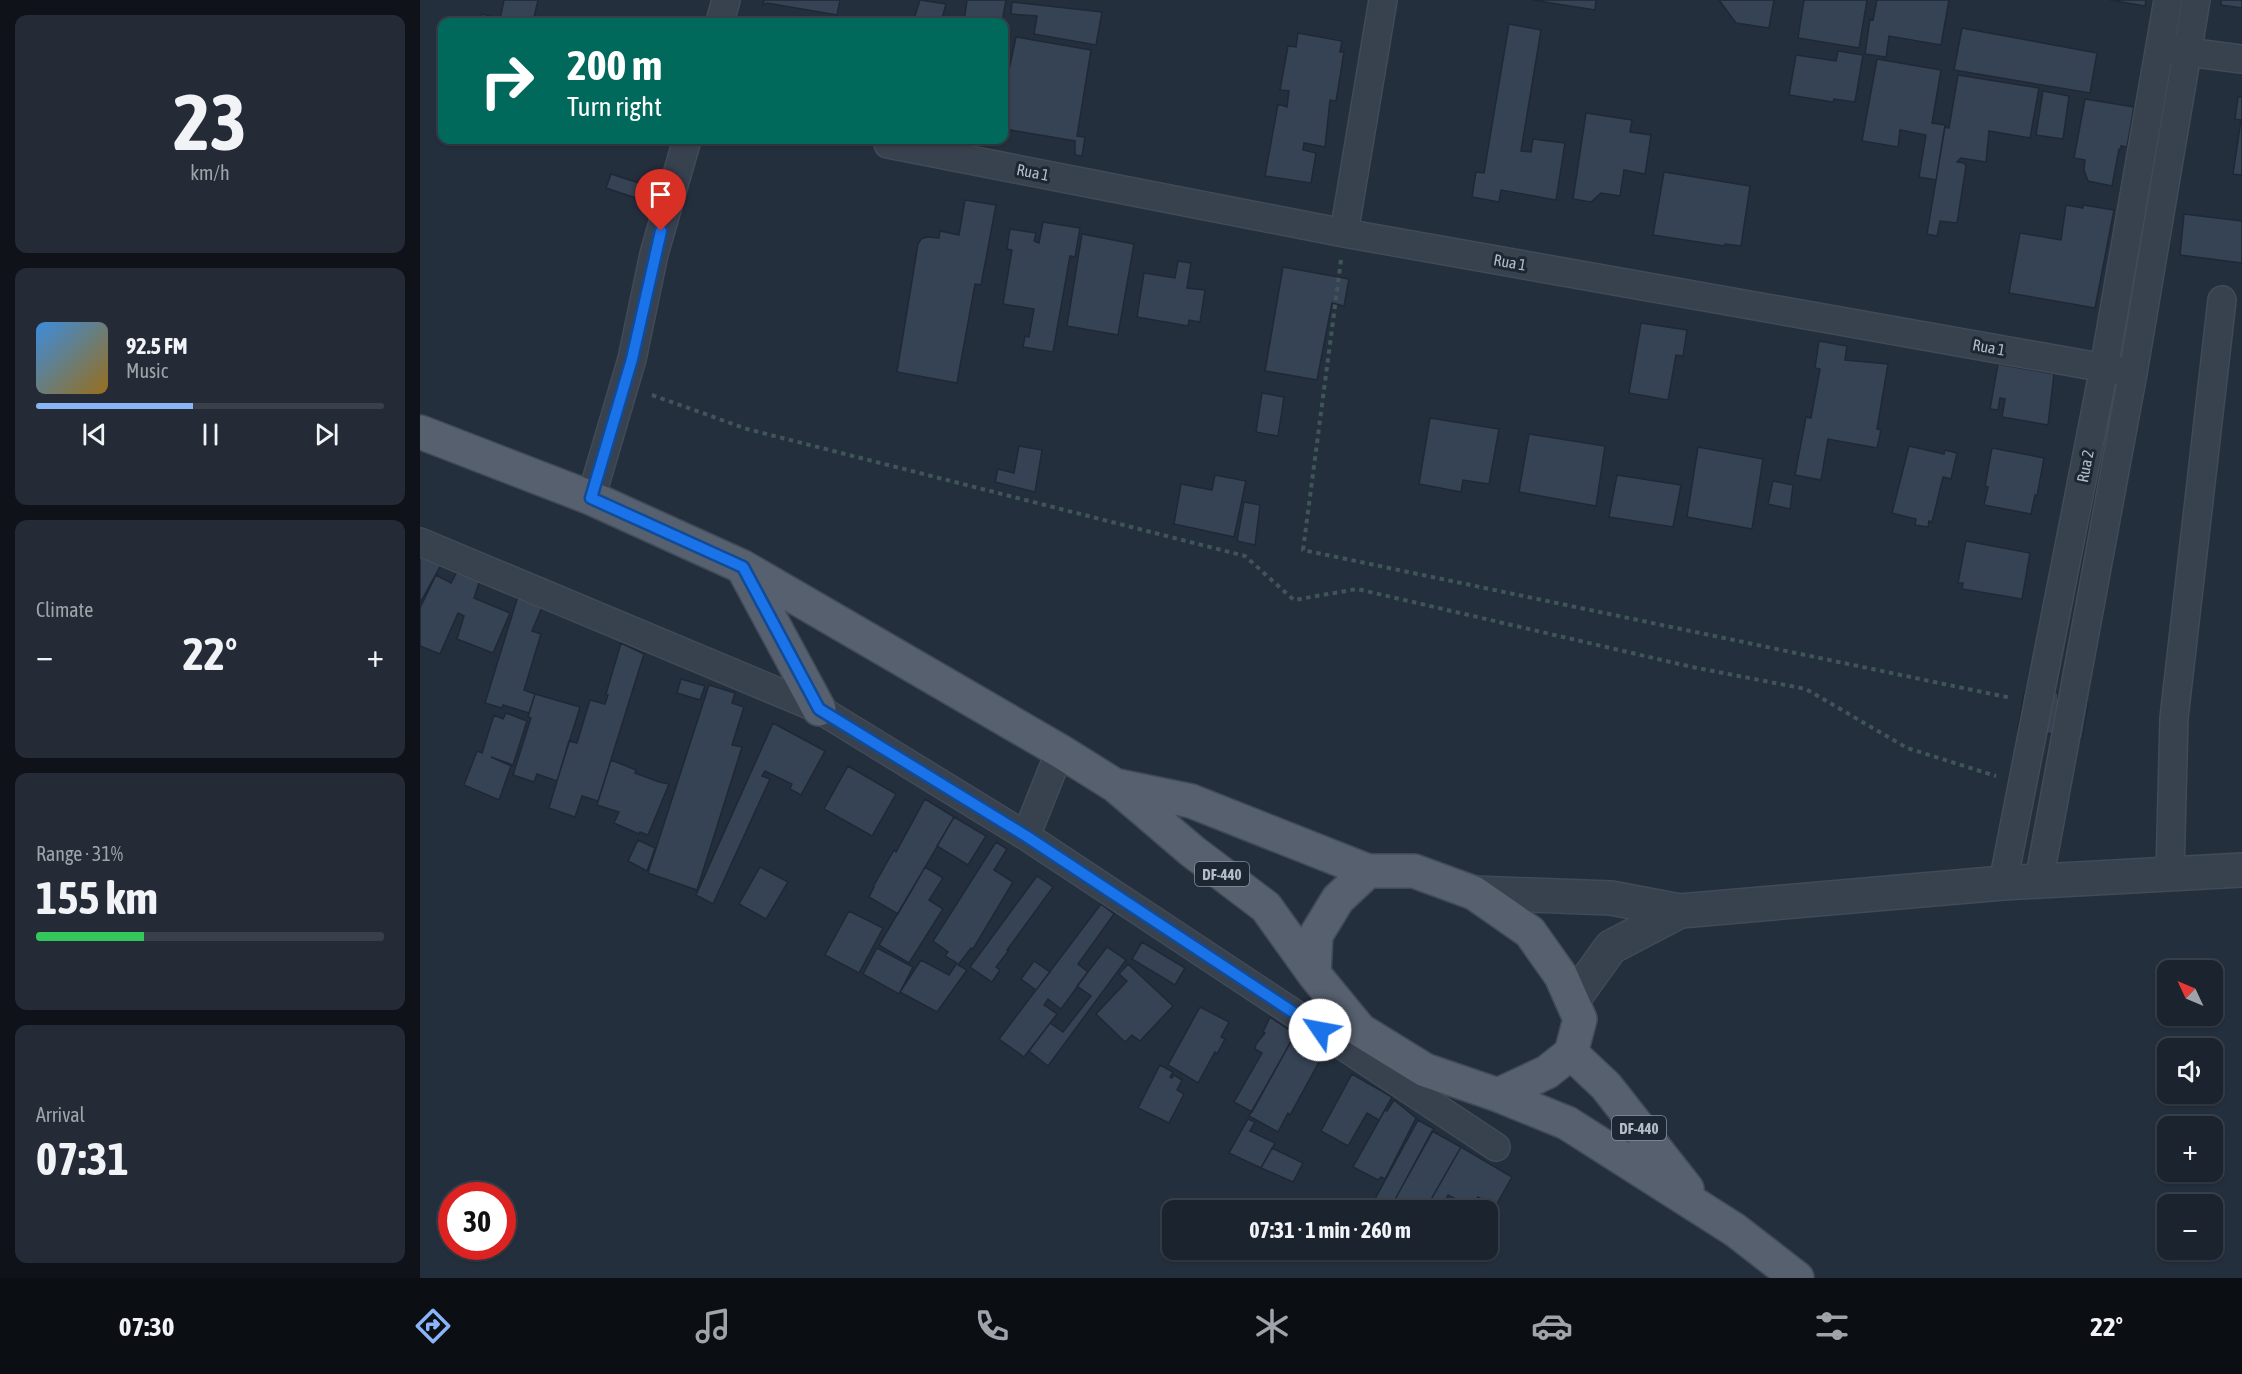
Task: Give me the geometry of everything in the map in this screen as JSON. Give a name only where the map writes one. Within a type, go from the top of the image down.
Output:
[{"type":"main road","name":"DF-440","points":[[420,432],[591,498],[743,567],[1060,751],[1116,786],[1192,851],[1266,908],[1314,974]]},
{"type":"main road","points":[[743,567],[819,709]]},
{"type":"main road","name":"DF-440","points":[[1116,786],[1191,801],[1368,871]]},
{"type":"main road","points":[[1368,871],[1414,871],[1474,893],[1530,932],[1561,976],[1580,1019],[1571,1053],[1547,1072],[1498,1095],[1425,1070],[1360,1030],[1314,974],[1316,935],[1338,899],[1368,871]]},
{"type":"main road","name":"DF-440","points":[[1571,1053],[1606,1086],[1701,1207]]},
{"type":"main road","name":"DF-440","points":[[1498,1095],[1567,1123],[1701,1207],[1797,1278]]},
{"type":"street","points":[[721,18],[726,0]]},
{"type":"street","points":[[1344,232],[1383,0]]},
{"type":"street","name":"Rua 2","points":[[2003,883],[2104,368],[2168,0]]},
{"type":"street","name":"Rua 2","points":[[2039,881],[2133,373],[2196,0]]},
{"type":"street","points":[[2158,48],[2242,59]]},
{"type":"street","points":[[591,498],[625,385],[654,254],[686,144]]},
{"type":"street","name":"Rua 1","points":[[888,144],[1344,232],[2133,373]]},
{"type":"street","points":[[2130,215],[2159,224]]},
{"type":"street","points":[[2170,874],[2175,718],[2222,300]]},
{"type":"street","points":[[420,542],[819,709],[1026,836],[1496,1147]]},
{"type":"street","points":[[2052,635],[2083,640]]},
{"type":"street","points":[[1026,836],[1060,751]]},
{"type":"street","points":[[1474,893],[1611,898],[1680,911],[2003,883],[2242,870]]},
{"type":"street","points":[[1572,1001],[1611,947],[1680,911]]},
{"type":"path","points":[[1344,232],[1303,550],[2038,704]]},
{"type":"path","points":[[625,385],[747,429],[1245,556],[1294,600],[1357,589],[1681,664],[1806,689],[1907,748],[2022,785]]},
{"type":"building","points":[[504,0],[538,0],[534,18],[500,18]]},
{"type":"building","points":[[764,0],[840,0],[837,15],[767,3],[763,5]]},
{"type":"building","points":[[920,0],[946,4],[942,18],[914,18]]},
{"type":"building","points":[[967,0],[1006,0],[1003,18],[965,18]]},
{"type":"building","points":[[1532,0],[1596,0],[1595,10]]},
{"type":"building","points":[[1719,0],[1774,0],[1769,28],[1736,23]]},
{"type":"building","points":[[1804,0],[1867,0],[1859,48],[1798,38]]},
{"type":"building","points":[[1877,0],[1949,0],[1941,45],[1889,36],[1886,57],[1865,54],[1870,19],[1873,20]]},
{"type":"building","points":[[2110,0],[2146,0],[2145,6]]},
{"type":"building","points":[[2221,0],[2242,0],[2242,8],[2221,5]]},
{"type":"building","points":[[1012,2],[1102,12],[1096,45],[1034,34],[1037,16],[1011,14]]},
{"type":"building","points":[[482,14],[496,18],[481,18]]},
{"type":"building","points":[[1509,24],[1541,30],[1521,151],[1531,152],[1533,139],[1565,143],[1556,200],[1501,190],[1499,202],[1472,197],[1476,172],[1484,173]]},
{"type":"building","points":[[1962,28],[2097,53],[2090,93],[1954,70]]},
{"type":"building","points":[[1298,33],[1342,41],[1340,52],[1344,52],[1336,101],[1330,100],[1325,147],[1304,143],[1303,150],[1316,153],[1311,183],[1265,176],[1278,104],[1287,107],[1289,91],[1280,90],[1288,46],[1296,47]]},
{"type":"building","points":[[1016,37],[1091,50],[1077,136],[1085,137],[1082,156],[1075,155],[1075,141],[1008,130],[1008,74]]},
{"type":"building","points":[[1838,51],[1863,55],[1855,102],[1834,99],[1833,102],[1789,95],[1796,55],[1836,61]]},
{"type":"building","points":[[1877,59],[1941,70],[1932,123],[1945,125],[1936,180],[1919,177],[1926,135],[1900,130],[1898,147],[1862,141]]},
{"type":"building","points":[[1958,75],[2039,88],[2030,138],[1989,131],[1986,162],[1961,158],[1957,162],[1964,163],[1966,166],[1957,223],[1940,221],[1937,236],[1927,234],[1945,127],[1949,128]]},
{"type":"building","points":[[2043,91],[2069,96],[2063,139],[2036,135]]},
{"type":"building","points":[[2238,97],[2242,97],[2242,175],[2233,174],[2241,120],[2235,119]]},
{"type":"building","points":[[2085,99],[2134,107],[2127,147],[2121,146],[2119,149],[2112,186],[2088,181],[2084,170],[2085,160],[2074,158]]},
{"type":"building","points":[[1586,113],[1632,120],[1630,132],[1651,135],[1645,174],[1624,170],[1620,196],[1601,193],[1591,202],[1573,199]]},
{"type":"building","points":[[1664,172],[1750,186],[1741,246],[1725,244],[1724,246],[1653,235]]},
{"type":"building","points":[[611,174],[651,187],[648,202],[606,188]]},
{"type":"building","points":[[965,200],[996,205],[981,285],[975,284],[957,383],[897,372],[918,244],[921,239],[927,237],[939,238],[940,231],[959,235]]},
{"type":"building","points":[[2066,205],[2114,210],[2095,308],[2009,293],[2020,233],[2061,240]]},
{"type":"building","points":[[2184,214],[2242,221],[2242,263],[2180,255]]},
{"type":"building","points":[[1043,222],[1080,228],[1075,257],[1070,256],[1053,352],[1023,347],[1025,336],[1029,337],[1034,309],[1003,304],[1012,250],[1007,249],[1010,229],[1036,233],[1034,241],[1039,243]]},
{"type":"building","points":[[1082,234],[1134,244],[1118,335],[1067,326]]},
{"type":"building","points":[[1178,261],[1191,263],[1187,288],[1205,290],[1200,322],[1189,320],[1188,326],[1137,317],[1144,273],[1175,278]]},
{"type":"building","points":[[1283,267],[1349,279],[1344,306],[1332,303],[1317,380],[1265,371]]},
{"type":"building","points":[[1641,323],[1687,330],[1683,356],[1676,355],[1668,400],[1629,393]]},
{"type":"building","points":[[1819,341],[1847,346],[1845,360],[1888,364],[1877,429],[1881,430],[1877,448],[1828,439],[1821,480],[1795,475],[1806,417],[1811,418],[1820,369],[1815,368]]},
{"type":"building","points":[[1998,364],[2054,374],[2048,425],[2002,417],[2005,399],[2000,398],[1998,410],[1990,409]]},
{"type":"building","points":[[1262,393],[1284,397],[1278,436],[1256,432]]},
{"type":"building","points":[[1430,418],[1499,429],[1489,484],[1463,480],[1461,492],[1419,484]]},
{"type":"building","points":[[1529,434],[1605,446],[1596,506],[1519,492]]},
{"type":"building","points":[[1019,446],[1042,450],[1035,492],[995,482],[998,469],[1014,473]]},
{"type":"building","points":[[1909,446],[1944,454],[1945,450],[1957,453],[1951,479],[1943,477],[1932,522],[1929,521],[1928,527],[1915,525],[1916,519],[1892,513]]},
{"type":"building","points":[[1698,447],[1763,459],[1752,529],[1687,517]]},
{"type":"building","points":[[1992,448],[2044,458],[2031,514],[1984,505]]},
{"type":"building","points":[[1215,475],[1246,481],[1234,537],[1174,524],[1181,484],[1212,490]]},
{"type":"building","points":[[1617,475],[1681,485],[1673,527],[1609,517]]},
{"type":"building","points":[[1773,481],[1793,485],[1790,509],[1768,504]]},
{"type":"building","points":[[1244,502],[1260,505],[1255,545],[1237,541]]},
{"type":"building","points":[[1966,541],[2030,553],[2022,599],[1962,589],[1963,583],[1958,583]]},
{"type":"building","points":[[420,554],[442,563],[420,603]]},
{"type":"building","points":[[458,570],[480,580],[474,598],[510,613],[493,653],[457,639],[464,616],[458,613],[440,654],[420,646],[420,608],[436,575],[451,583]]},
{"type":"building","points":[[518,596],[542,607],[532,631],[541,634],[524,690],[535,694],[529,713],[503,705],[502,708],[485,703]]},
{"type":"building","points":[[621,643],[644,654],[598,801],[582,796],[575,817],[549,808],[569,741],[577,743],[590,700],[605,704]]},
{"type":"building","points":[[681,679],[705,686],[700,700],[677,693]]},
{"type":"building","points":[[709,685],[735,693],[732,703],[744,707],[732,745],[742,747],[697,890],[648,873]]},
{"type":"building","points":[[2046,690],[2058,693],[2058,699],[2088,704],[2082,739],[2018,728],[2024,693],[2045,696]]},
{"type":"building","points":[[535,694],[580,707],[557,781],[537,774],[534,782],[513,775],[531,718],[528,717]]},
{"type":"building","points":[[506,713],[527,721],[513,765],[491,757],[511,766],[499,800],[464,785],[477,751],[482,753],[494,715],[503,719]]},
{"type":"building","points":[[773,723],[825,751],[801,795],[790,789],[792,784],[765,771],[762,776],[770,779],[713,904],[696,895]]},
{"type":"building","points":[[611,760],[636,770],[635,773],[669,784],[648,835],[640,832],[639,834],[614,823],[619,812],[597,805]]},
{"type":"building","points":[[848,766],[896,794],[872,836],[824,809]]},
{"type":"building","points":[[925,799],[954,817],[898,914],[869,897]]},
{"type":"building","points":[[954,817],[986,836],[968,865],[937,846]]},
{"type":"building","points":[[638,840],[655,848],[647,871],[628,861]]},
{"type":"building","points":[[996,842],[1007,849],[994,870],[1013,882],[973,949],[971,948],[958,965],[967,970],[937,1012],[900,992],[921,960],[949,975],[957,963],[945,956],[948,952],[933,941]]},
{"type":"building","points":[[760,867],[788,882],[766,919],[739,904]]},
{"type":"building","points":[[925,867],[943,878],[929,900],[943,909],[909,963],[879,945]]},
{"type":"building","points":[[1037,876],[1053,887],[996,967],[1000,970],[992,982],[970,967]]},
{"type":"building","points":[[1101,904],[1114,914],[1078,964],[1088,972],[1061,1009],[1048,999],[1044,1005],[1057,1014],[1024,1057],[999,1039]]},
{"type":"building","points":[[849,911],[883,928],[859,973],[825,955]]},
{"type":"building","points":[[1142,942],[1185,968],[1175,985],[1132,959]]},
{"type":"building","points":[[1107,947],[1126,960],[1048,1066],[1029,1051],[1050,1023],[1063,1032],[1091,996],[1077,986]]},
{"type":"building","points":[[877,948],[913,967],[899,994],[863,974]]},
{"type":"building","points":[[1034,961],[1050,972],[1036,990],[1021,979]]},
{"type":"building","points":[[1128,964],[1173,1006],[1140,1041],[1132,1035],[1125,1042],[1096,1014],[1127,981],[1119,974]]},
{"type":"building","points":[[1200,1007],[1229,1022],[1221,1037],[1225,1039],[1198,1083],[1168,1065]]},
{"type":"building","points":[[1270,1017],[1295,1034],[1252,1112],[1234,1102],[1262,1053],[1255,1049],[1256,1044],[1265,1033],[1263,1032]]},
{"type":"building","points":[[1297,1031],[1325,1051],[1290,1115],[1288,1113],[1278,1132],[1249,1116]]},
{"type":"building","points":[[1160,1065],[1173,1072],[1170,1077],[1174,1075],[1182,1080],[1177,1090],[1184,1094],[1169,1123],[1138,1108]]},
{"type":"building","points":[[1352,1074],[1392,1097],[1379,1120],[1367,1113],[1348,1146],[1321,1131]]},
{"type":"building","points":[[1394,1100],[1416,1118],[1385,1179],[1381,1177],[1378,1180],[1353,1167],[1385,1110],[1387,1111]]},
{"type":"building","points":[[1248,1119],[1255,1122],[1250,1131],[1275,1143],[1261,1168],[1229,1153]]},
{"type":"building","points":[[1418,1120],[1434,1129],[1395,1200],[1374,1200]]},
{"type":"building","points":[[1432,1131],[1461,1147],[1431,1200],[1395,1200]]},
{"type":"building","points":[[1461,1147],[1512,1177],[1498,1202],[1478,1197],[1476,1200],[1458,1200],[1448,1195],[1445,1200],[1431,1200]]},
{"type":"building","points":[[1272,1148],[1303,1163],[1293,1182],[1261,1168]]},
{"type":"route","points":[[661,231],[632,359],[591,498],[743,567],[819,709],[1026,836],[1320,1030]]}]
